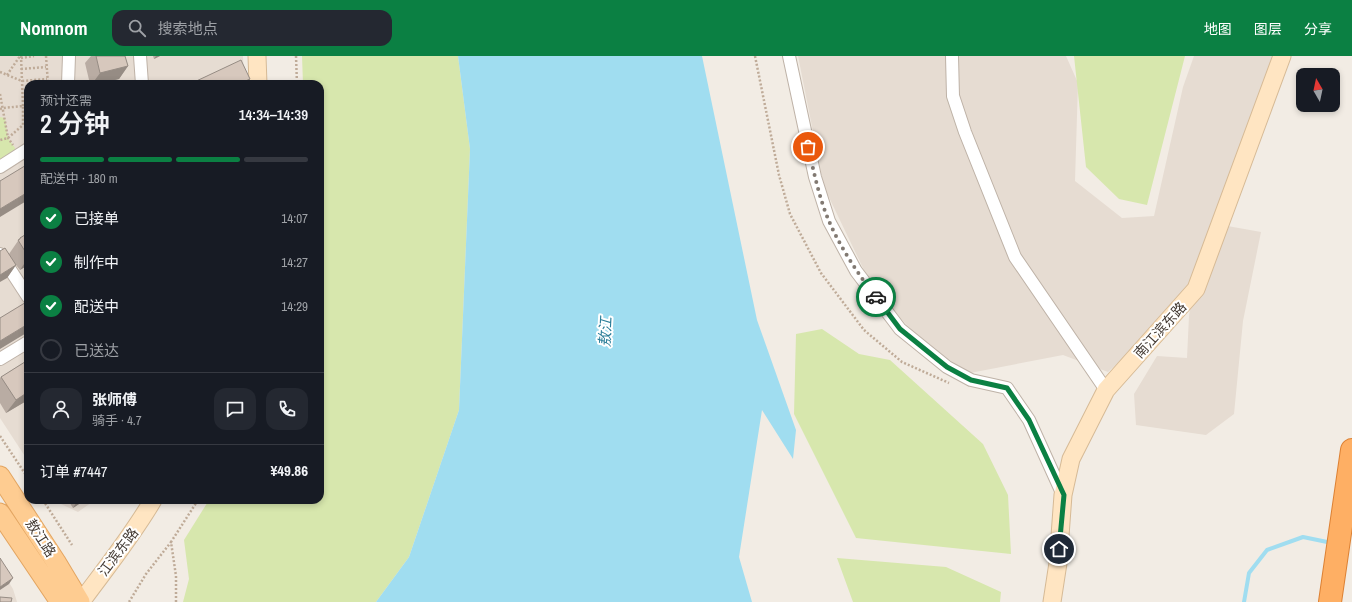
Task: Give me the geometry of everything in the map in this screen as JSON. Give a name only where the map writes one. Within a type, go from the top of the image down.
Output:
[{"type":"highway","points":[[1330,602],[1352,450]]},
{"type":"main road","points":[[257,56],[258,80]]},
{"type":"main road","name":"南江滨东路","points":[[1052,602],[1058,563],[1064,495],[1071,459],[1106,390],[1196,289],[1282,56]]},
{"type":"main road","name":"敖江路","points":[[0,476],[80,602]]},
{"type":"main road","name":"江滨东路","points":[[80,602],[129,538],[151,504]]},
{"type":"main road","name":"敖江路","points":[[0,513],[60,602]]},
{"type":"street","points":[[68,80],[69,56]]},
{"type":"street","points":[[140,56],[142,80]]},
{"type":"street","points":[[789,56],[815,177],[829,221],[856,271],[900,329],[947,367],[971,380],[1007,388],[1029,420],[1064,495]]},
{"type":"street","points":[[952,56],[953,96],[965,132],[1015,257],[1106,390]]},
{"type":"street","points":[[0,167],[24,152]]},
{"type":"street","points":[[0,254],[24,291]]},
{"type":"street","points":[[0,359],[24,344]]},
{"type":"path","points":[[6,75],[21,57],[34,56]]},
{"type":"path","points":[[34,80],[47,79],[46,56]]},
{"type":"path","points":[[296,56],[297,80]]},
{"type":"path","points":[[0,140],[8,138],[23,125],[21,57]]},
{"type":"path","points":[[21,69],[46,67]]},
{"type":"path","points":[[0,72],[22,81]]},
{"type":"path","points":[[0,94],[1,108],[8,138],[15,148],[17,156]]},
{"type":"path","points":[[1,108],[23,106]]},
{"type":"path","points":[[0,436],[24,472]]},
{"type":"path","points":[[45,504],[72,545]]},
{"type":"path","points":[[129,602],[146,574],[171,542],[195,504]]},
{"type":"path","points":[[171,542],[176,576],[176,602]]},
{"type":"shaded area","points":[[0,56],[243,56],[244,80],[24,80],[24,455],[0,418]]},
{"type":"shaded area","points":[[798,56],[1066,56],[1078,83],[1075,181],[1122,218],[1154,216],[1183,87],[1194,56],[1272,56],[1222,225],[1261,232],[1243,321],[1234,414],[1206,435],[1136,425],[1134,394],[1157,356],[1187,358],[1189,316],[1192,294],[1108,372],[1063,355],[970,373],[926,345],[874,291],[824,187]]},
{"type":"shaded area","points":[[61,504],[89,504],[78,512]]},
{"type":"shaded area","points":[[0,568],[13,589],[17,602],[0,602]]},
{"type":"green space","points":[[302,56],[458,56],[470,149],[459,410],[409,557],[376,602],[183,602],[189,579],[184,540],[206,504],[324,504],[324,80],[303,80]]},
{"type":"green space","points":[[1074,56],[1185,56],[1147,205],[1119,199],[1086,167]]},
{"type":"green space","points":[[0,117],[5,118],[8,138],[16,151],[0,162]]},
{"type":"green space","points":[[822,329],[859,354],[890,360],[983,444],[1008,495],[1011,554],[856,538],[794,414],[796,334]]},
{"type":"green space","points":[[837,558],[946,567],[1001,592],[1000,602],[853,602]]},
{"type":"water","name":"敖江","points":[[458,56],[702,56],[757,320],[796,430],[793,459],[762,410],[739,557],[752,602],[376,602],[409,557],[459,410],[470,149]]},
{"type":"building","points":[[96,56],[125,56],[128,66],[100,73]]},
{"type":"building","points":[[241,60],[250,79],[248,80],[198,80]]},
{"type":"building","points":[[24,166],[24,194],[0,209],[0,181]]},
{"type":"building","points":[[24,236],[24,250],[18,240]]},
{"type":"building","points":[[5,248],[16,265],[0,275],[0,251]]},
{"type":"building","points":[[24,303],[24,326],[0,341],[0,318]]},
{"type":"building","points":[[24,363],[24,395],[16,400],[1,377]]},
{"type":"building","points":[[0,558],[13,578],[0,587]]},
{"type":"building","points":[[0,597],[12,598],[11,602],[0,602]]},
{"type":"waterway","points":[[1244,602],[1249,573],[1267,550],[1303,537],[1332,543]]},
{"type":"way so far","points":[[808,147],[815,177],[829,221],[856,271],[876,297]]},
{"type":"route","points":[[876,297],[900,329],[947,367],[971,380],[1007,388],[1029,420],[1064,495],[1059,549]]}]
